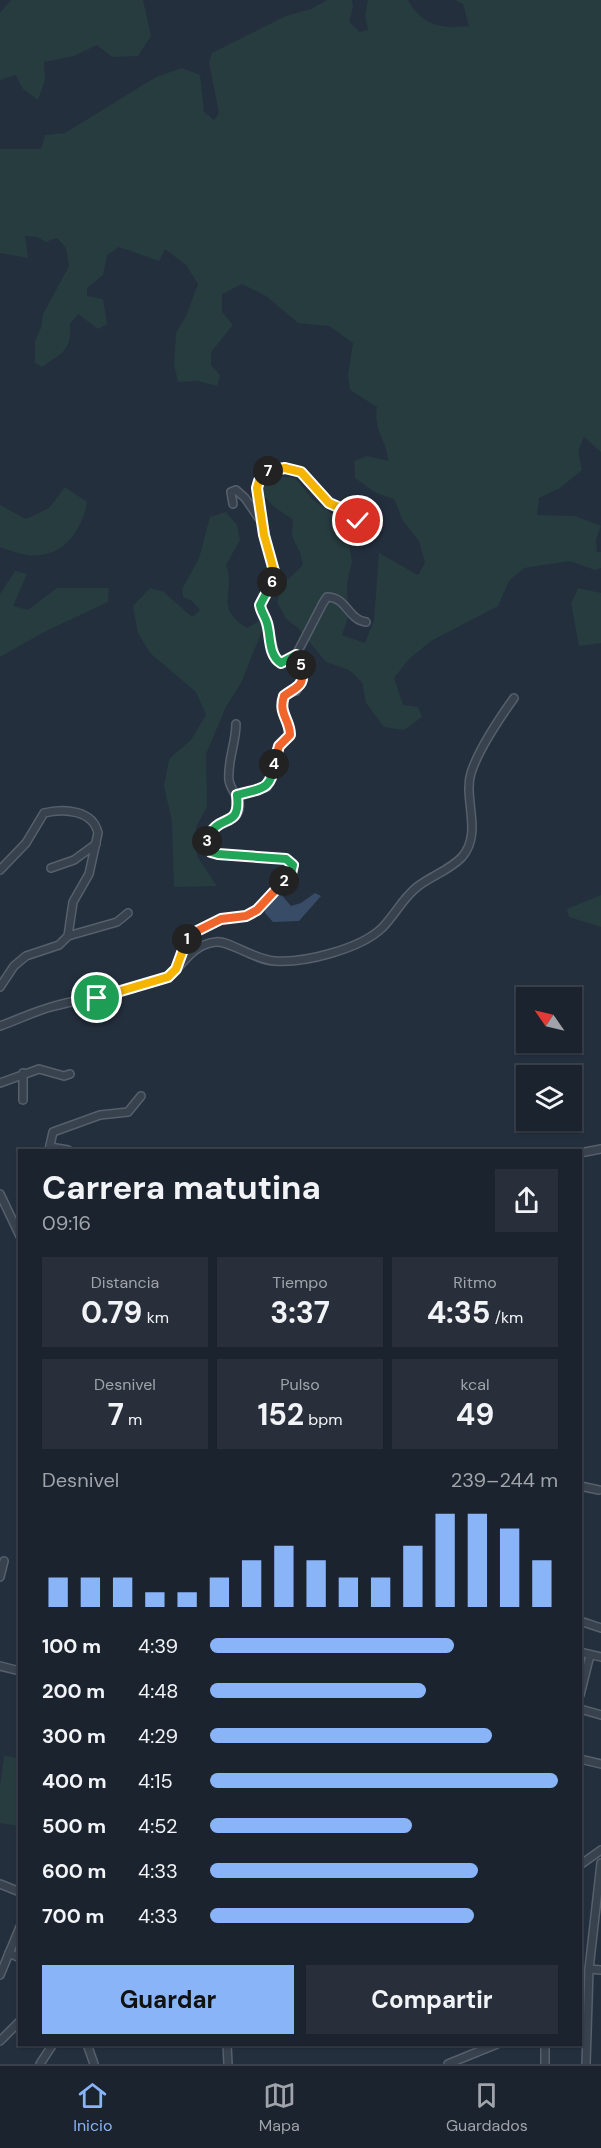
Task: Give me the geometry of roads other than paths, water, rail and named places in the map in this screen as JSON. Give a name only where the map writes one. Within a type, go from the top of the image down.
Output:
[{"type":"street","points":[[363,532],[352,515],[329,503],[301,472],[285,468],[267,472],[259,481],[257,488],[274,571],[273,580],[260,605],[276,660],[281,663],[296,655],[315,615],[327,597],[339,600],[346,605],[356,619],[366,622]]},
{"type":"street","points":[[233,504],[231,492],[237,490],[263,524]]},
{"type":"street","points":[[237,795],[267,786],[272,779],[275,754],[279,746],[290,735],[290,727],[285,720],[281,706],[284,696],[296,691],[299,687],[302,669],[296,655]]},
{"type":"street","points":[[0,1026],[53,1006],[97,998],[156,982],[168,977],[199,948],[216,942],[227,942],[258,959],[276,962],[296,960],[351,947],[368,939],[381,928],[407,896],[463,856],[470,843],[472,826],[469,788],[471,772],[499,720],[514,698]]},
{"type":"street","points":[[176,969],[186,940],[193,933],[221,919],[246,916],[257,910],[291,874],[293,865],[286,859],[218,854],[211,852],[206,845],[212,829],[221,822],[236,817],[238,813],[237,795],[229,783],[236,724]]},
{"type":"street","points":[[0,870],[26,843],[44,813],[62,810],[81,814],[93,820],[98,833],[96,844],[88,874],[73,902],[68,936]]},
{"type":"street","points":[[51,868],[74,860],[96,844]]},
{"type":"street","points":[[0,987],[14,966],[26,956],[59,945],[68,936],[117,922],[128,913]]},
{"type":"street","points":[[0,1083],[39,1069],[64,1076],[70,1074]]},
{"type":"street","points":[[23,1073],[23,1100]]},
{"type":"street","points":[[49,1149],[53,1132],[100,1115],[128,1112],[141,1096]]},
{"type":"street","points":[[582,1153],[601,1149]]},
{"type":"street","points":[[0,1194],[18,1232]]},
{"type":"street","points":[[582,1486],[599,1490]]},
{"type":"street","points":[[0,1577],[4,1561]]},
{"type":"street","points":[[582,1622],[601,1628]]},
{"type":"street","points":[[582,1653],[601,1657]]},
{"type":"street","points":[[582,1687],[590,1655]]},
{"type":"street","points":[[0,1666],[18,1670]]},
{"type":"street","points":[[582,1710],[601,1715]]},
{"type":"street","points":[[582,1759],[601,1764]]},
{"type":"street","points":[[582,1864],[601,1851]]},
{"type":"street","points":[[586,2064],[589,1969],[601,1863]]},
{"type":"street","points":[[0,1884],[18,1891]]},
{"type":"street","points":[[0,1975],[18,1932]]},
{"type":"street","points":[[9,1953],[18,1957]]},
{"type":"street","points":[[589,1969],[601,1970]]},
{"type":"street","points":[[0,2041],[18,2023]]},
{"type":"street","points":[[40,2064],[52,2046]]},
{"type":"street","points":[[88,2046],[94,2064]]},
{"type":"street","points":[[227,2046],[228,2064]]},
{"type":"street","points":[[448,2064],[492,2046]]},
{"type":"street","points":[[545,2046],[545,2064]]},
{"type":"water","points":[[278,891],[291,906],[301,903],[315,893],[321,896],[299,921],[273,922],[265,913],[265,909]]}]
